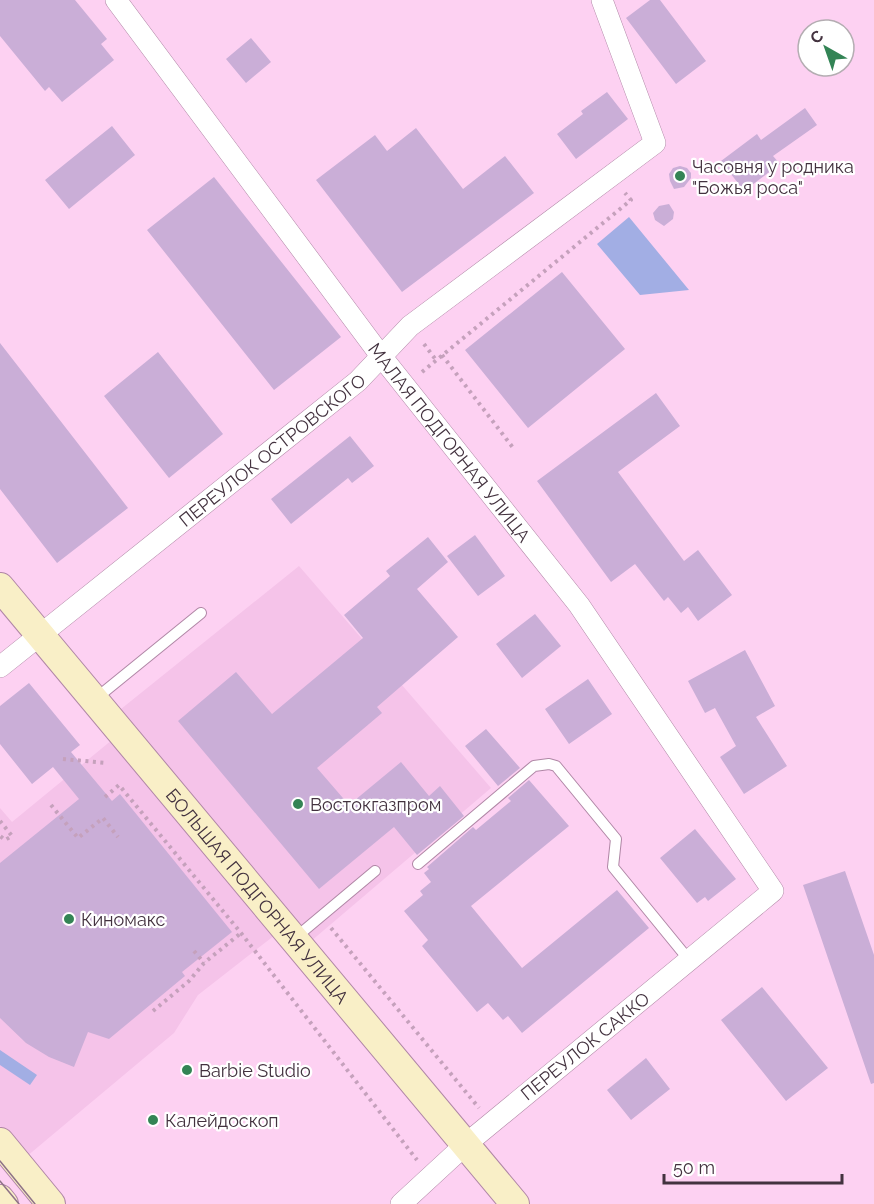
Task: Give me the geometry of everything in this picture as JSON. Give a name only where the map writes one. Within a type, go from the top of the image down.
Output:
[{"type":"street","name":"МАЛАЯ ПОДГОРНАЯ УЛИЦА","points":[[116,0],[381,356],[579,605],[772,891]]},
{"type":"street","name":"ПЕРЕУЛОК ОСТРОВСКОГО","points":[[0,667],[358,381],[410,326],[655,143],[602,0]]},
{"type":"street","name":"БОЛЬШАЯ ПОДГОРНАЯ УЛИЦА","points":[[0,586],[515,1204]]},
{"type":"street","name":"ПЕРЕУЛОК САККО","points":[[401,1204],[466,1144],[772,891]]},
{"type":"street","points":[[0,1142],[51,1204]]},
{"type":"street","points":[[0,1199],[4,1204]]},
{"type":"lane","points":[[94,700],[201,613]]},
{"type":"lane","points":[[418,864],[534,766],[549,764],[556,766],[616,838],[613,867],[689,960]]},
{"type":"lane","points":[[294,938],[375,871]]},
{"type":"path","points":[[405,385],[631,200],[611,175]]},
{"type":"path","points":[[442,355],[514,449]]},
{"type":"path","points":[[63,759],[107,763]]},
{"type":"path","points":[[105,797],[119,785],[241,933],[430,1177]]},
{"type":"path","points":[[51,805],[78,838],[102,818],[118,837]]},
{"type":"path","points":[[0,821],[12,836],[5,840],[0,836]]},
{"type":"path","points":[[321,916],[491,1123]]},
{"type":"path","points":[[153,1011],[189,981],[204,963],[241,933]]},
{"type":"path","points":[[194,951],[204,963]]},
{"type":"shaded area","points":[[629,217],[689,290],[640,295],[597,244]]},
{"type":"shaded area","points":[[299,566],[491,788],[310,942],[121,709]]},
{"type":"shaded area","points":[[112,740],[275,935],[198,995],[174,1033],[26,1157],[0,1126],[0,808],[12,822]]},
{"type":"shaded area","points":[[0,1050],[37,1075],[30,1085],[0,1065]]},
{"type":"building","points":[[0,0],[75,0],[107,39],[101,44],[114,60],[62,102],[49,87],[45,91],[0,36]]},
{"type":"building","points":[[650,0],[660,0],[706,61],[676,84],[626,18]]},
{"type":"building","points":[[251,38],[271,62],[246,83],[226,59]]},
{"type":"building","points":[[607,92],[628,119],[576,159],[557,134],[583,114],[581,111]]},
{"type":"building","points":[[805,108],[817,125],[773,156],[780,164],[744,191],[721,161],[757,134],[761,140]]},
{"type":"building","points":[[112,126],[135,155],[69,209],[45,180]]},
{"type":"building","points":[[416,128],[463,189],[505,156],[534,193],[402,292],[316,180],[375,135],[387,151]]},
{"type":"building","name":"Часовня у родника \"Божья роса\"","points":[[680,166],[687,168],[691,173],[691,178],[684,187],[674,189],[669,174],[673,168]]},
{"type":"building","points":[[214,177],[341,337],[274,390],[147,230]]},
{"type":"building","points":[[669,204],[674,212],[673,219],[664,226],[655,220],[653,213],[659,206]]},
{"type":"building","points":[[562,272],[625,349],[528,428],[465,350]]},
{"type":"building","points":[[0,343],[128,508],[57,563],[0,489]]},
{"type":"building","points":[[158,352],[223,434],[169,478],[104,396]]},
{"type":"building","points":[[656,393],[680,426],[618,472],[684,561],[698,550],[732,595],[698,621],[688,607],[681,613],[668,597],[664,601],[635,564],[611,582],[537,481]]},
{"type":"building","points":[[350,436],[374,466],[352,483],[348,478],[291,524],[271,499]]},
{"type":"building","points":[[475,535],[505,576],[478,596],[447,556]]},
{"type":"building","name":"Востокгазпром","points":[[428,537],[448,562],[417,589],[458,637],[377,707],[382,713],[317,768],[349,805],[401,762],[429,796],[440,786],[464,816],[417,855],[394,827],[319,889],[178,721],[236,672],[272,714],[363,638],[344,615],[390,576],[386,571]]},
{"type":"building","points":[[535,614],[561,646],[522,678],[496,644]]},
{"type":"building","points":[[745,650],[775,706],[756,717],[787,766],[744,794],[720,757],[736,746],[715,708],[705,713],[688,681]]},
{"type":"building","points":[[588,679],[612,714],[569,744],[545,709]]},
{"type":"building","name":"Киномакс","points":[[29,683],[80,745],[71,752],[112,801],[120,794],[232,932],[182,972],[185,976],[109,1039],[88,1032],[74,1067],[49,1057],[26,1043],[0,1018],[0,863],[79,799],[53,767],[32,784],[0,744],[0,706]]},
{"type":"building","points":[[486,729],[520,768],[498,786],[465,746]]},
{"type":"building","points":[[529,780],[569,826],[471,906],[522,968],[617,890],[649,928],[522,1033],[508,1016],[503,1020],[488,1003],[477,1012],[422,946],[428,940],[404,911],[423,895],[420,891],[431,882],[424,873],[429,869],[427,867],[473,827],[476,830],[511,801],[508,798]]},
{"type":"building","points":[[695,829],[736,879],[708,901],[705,897],[697,903],[660,858]]},
{"type":"building","points":[[845,871],[874,955],[874,1083],[871,1084],[803,885]]},
{"type":"building","points":[[762,987],[828,1068],[786,1101],[721,1020]]},
{"type":"building","points":[[646,1058],[670,1089],[631,1120],[607,1090]]},
{"type":"tram line","points":[[0,1161],[35,1204]]},
{"type":"tram line","points":[[0,1181],[19,1204]]},
{"type":"place","name":"Часовня у родника \"Божья роса\"","points":[[680,176]]},
{"type":"place","name":"Востокгазпром","points":[[298,804]]},
{"type":"place","name":"Киномакс","points":[[69,919]]},
{"type":"place","name":"Barbie Studio","points":[[187,1070]]},
{"type":"place","name":"Калейдоскоп","points":[[153,1120]]}]
